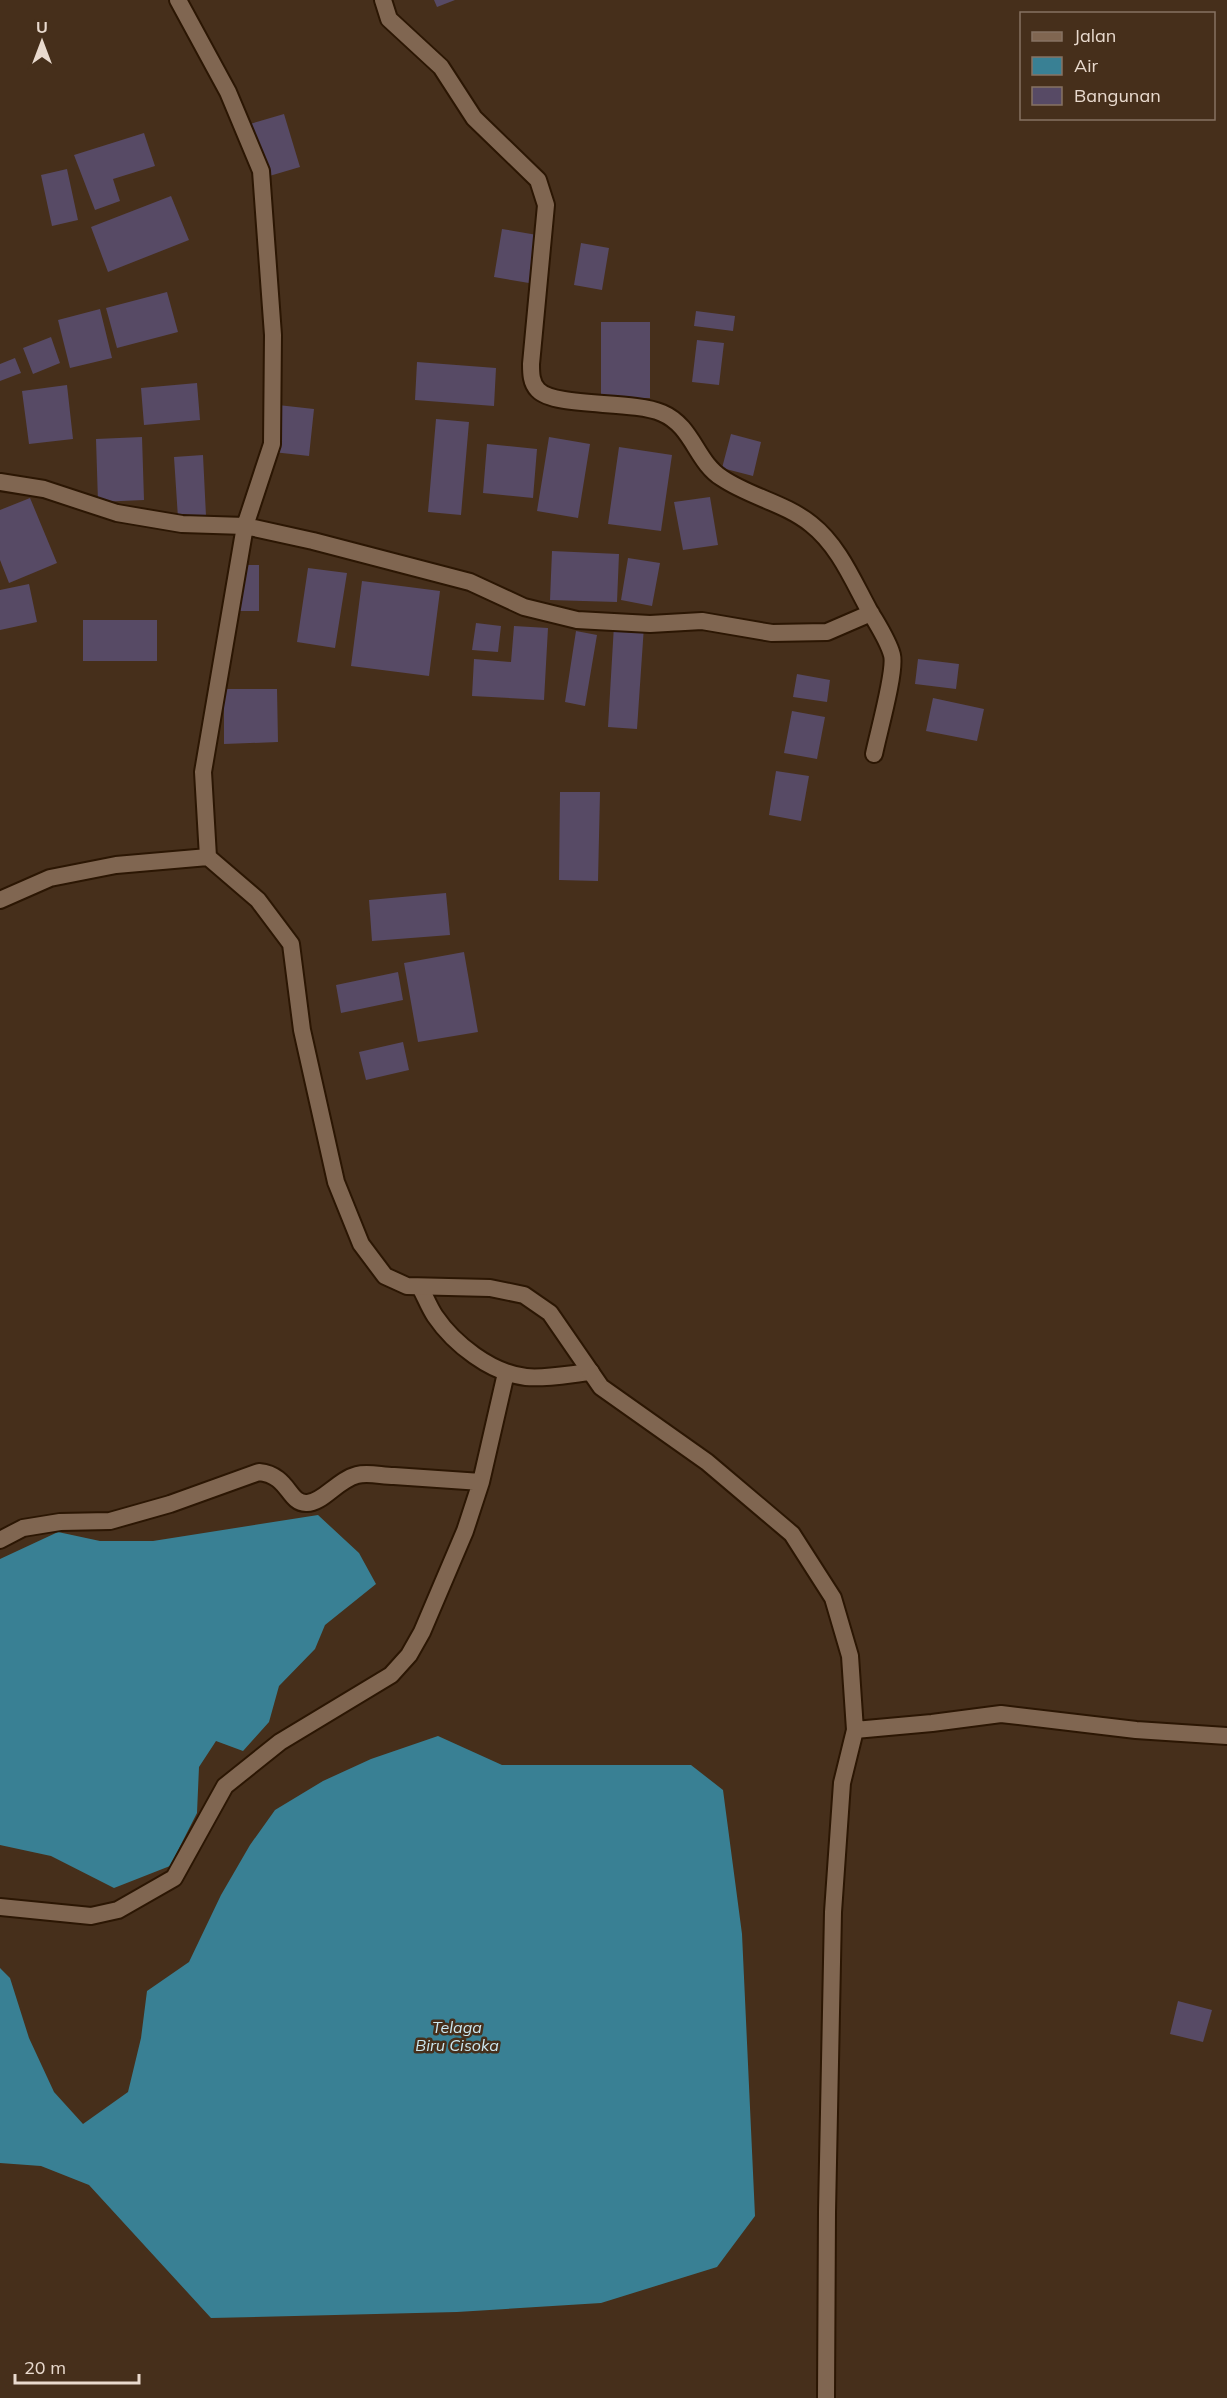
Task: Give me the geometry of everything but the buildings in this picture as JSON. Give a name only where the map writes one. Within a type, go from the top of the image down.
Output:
[{"type":"street","points":[[178,0],[228,92],[261,171],[273,335],[272,444],[245,526],[203,772],[208,857]]},
{"type":"street","points":[[383,0],[389,19],[441,67],[474,118],[538,180],[546,205],[531,364],[532,381],[538,390],[550,398],[623,405],[661,412],[681,424],[705,460],[721,478],[788,509],[813,525],[842,559],[892,657],[874,754]]},
{"type":"street","points":[[0,482],[44,489],[117,513],[182,524],[245,526],[313,541],[470,582],[524,607],[577,620],[650,624],[702,621],[772,633],[826,632],[871,613]]},
{"type":"street","points":[[0,900],[50,878],[116,865],[208,857],[258,900],[291,944],[302,1030],[336,1182],[361,1244],[385,1276],[406,1286],[490,1288],[524,1295],[550,1313],[601,1387],[707,1462],[792,1534],[833,1598],[850,1656],[855,1730],[842,1783],[833,1912],[826,2212],[826,2398]]},
{"type":"street","points":[[420,1287],[434,1315],[445,1328],[470,1352],[506,1373],[527,1377],[591,1372]]},
{"type":"street","points":[[0,1907],[91,1916],[118,1910],[174,1878],[225,1786],[280,1742],[392,1676],[409,1655],[422,1632],[444,1586],[465,1531],[481,1482],[506,1373]]},
{"type":"street","points":[[0,1540],[24,1528],[60,1522],[110,1521],[170,1504],[259,1472],[272,1473],[285,1484],[294,1499],[303,1504],[322,1498],[338,1483],[360,1474],[481,1482]]},
{"type":"street","points":[[855,1730],[1001,1714],[1136,1730],[1227,1736]]},
{"type":"water","points":[[318,1515],[359,1553],[376,1584],[325,1625],[315,1649],[279,1686],[269,1722],[243,1751],[216,1741],[199,1767],[197,1813],[170,1866],[114,1888],[51,1856],[0,1845],[0,1559],[58,1532],[100,1541],[153,1541]]},
{"type":"water","name":"Telaga Biru Cisoka","points":[[438,1736],[502,1765],[691,1765],[723,1790],[742,1934],[755,2216],[717,2267],[601,2303],[457,2312],[211,2318],[89,2185],[41,2166],[0,2163],[0,1968],[10,1978],[29,2038],[54,2092],[83,2124],[128,2092],[141,2038],[147,1991],[189,1962],[221,1895],[250,1845],[275,1810],[323,1781],[371,1759]]}]
